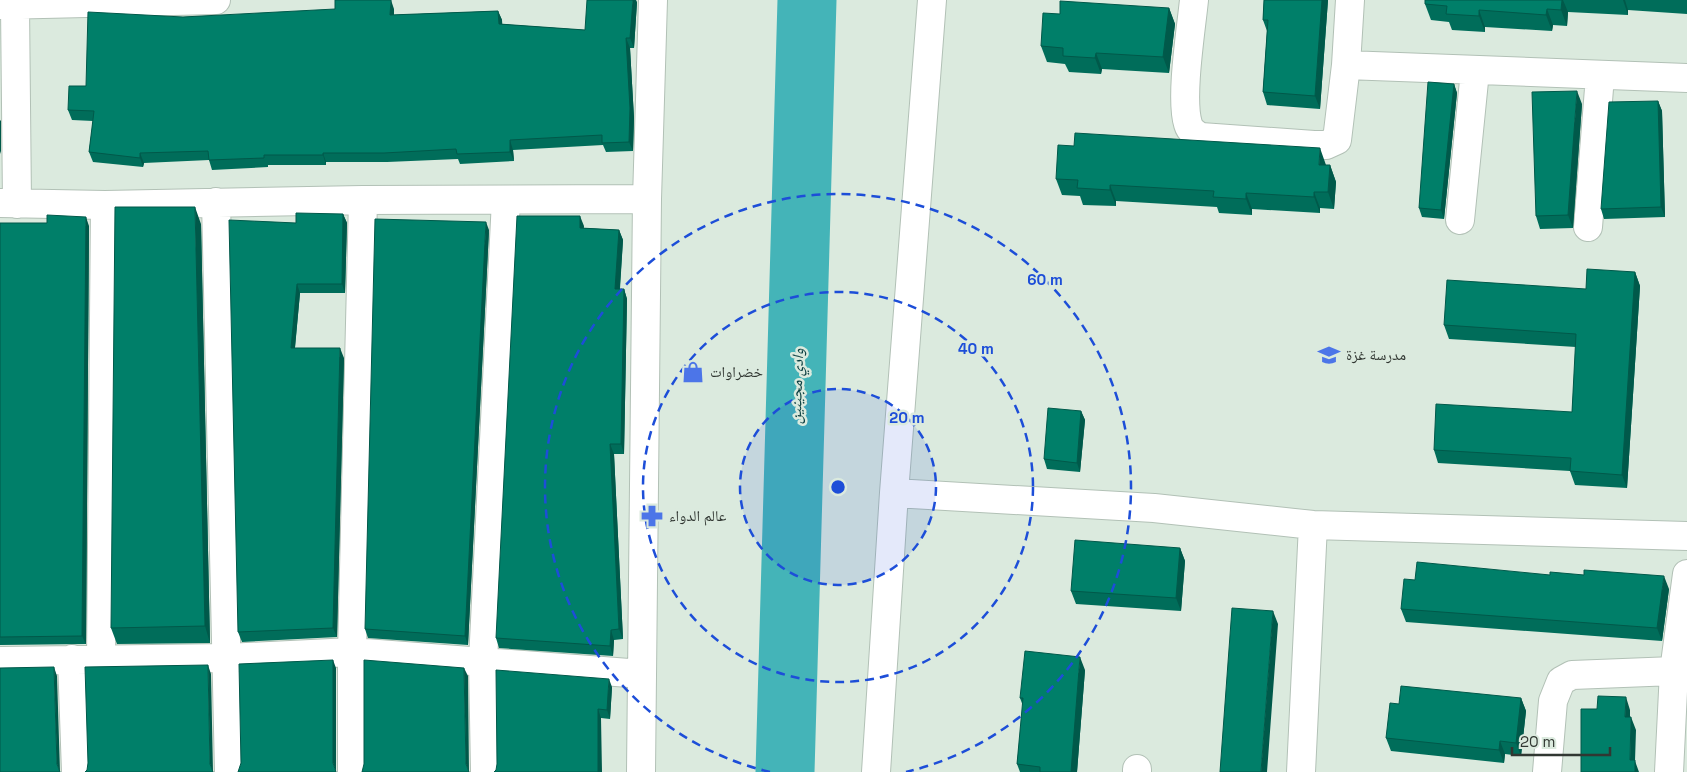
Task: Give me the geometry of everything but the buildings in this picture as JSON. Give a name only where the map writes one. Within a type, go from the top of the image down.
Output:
[{"type":"street","points":[[216,0],[8,5],[9,204],[646,199]]},
{"type":"street","points":[[641,772],[646,199],[653,0]]},
{"type":"street","points":[[876,772],[894,493],[932,0]]},
{"type":"street","points":[[1194,0],[1185,104],[1188,126],[1192,132],[1201,137],[1326,145],[1337,140],[1346,65],[1350,0]]},
{"type":"street","points":[[1346,65],[1687,78]]},
{"type":"street","points":[[1460,220],[1475,71]]},
{"type":"street","points":[[1588,227],[1600,76]]},
{"type":"street","points":[[352,772],[352,652],[363,200]]},
{"type":"street","points":[[485,772],[483,661],[506,200]]},
{"type":"street","points":[[216,202],[229,772]]},
{"type":"street","points":[[101,659],[105,204]]},
{"type":"street","points":[[894,493],[1154,508],[1313,525],[1687,536]]},
{"type":"street","points":[[1301,772],[1313,525]]},
{"type":"street","points":[[1669,772],[1674,671],[1687,574]]},
{"type":"street","points":[[0,661],[227,658],[352,652],[642,674]]},
{"type":"street","points":[[72,659],[76,772]]},
{"type":"street","points":[[1547,772],[1553,701],[1561,680],[1572,674],[1674,671]]},
{"type":"waterway","name":"وادي مجينين","points":[[785,772],[807,0]]},
{"type":"place","name":"مدرسة غزة","points":[[1329,355]]},
{"type":"place","name":"خضراوات","points":[[693,372]]},
{"type":"place","name":"عالم الدواء","points":[[652,516]]}]
